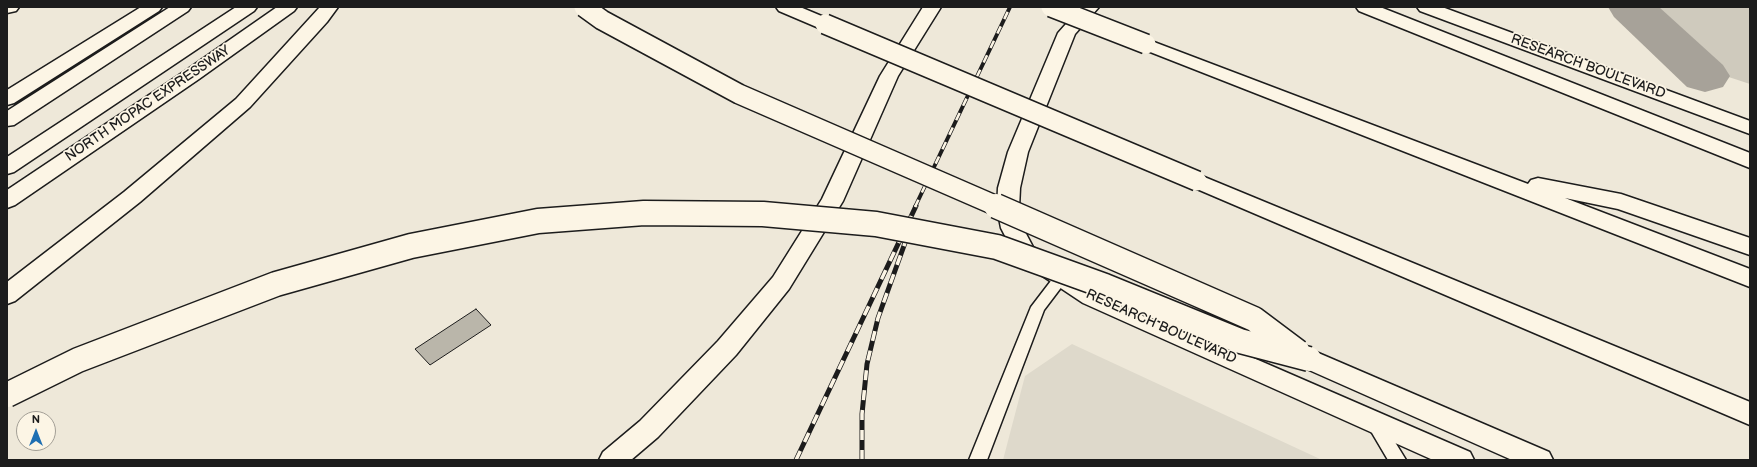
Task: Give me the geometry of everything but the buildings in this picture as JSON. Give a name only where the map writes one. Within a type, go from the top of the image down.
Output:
[{"type":"main road","points":[[7,99],[153,7]]},
{"type":"main road","points":[[7,120],[182,7]]},
{"type":"main road","points":[[7,167],[248,7]]},
{"type":"main road","name":"NORTH MOPAC EXPRESSWAY","points":[[7,200],[192,75],[288,7]]},
{"type":"main road","points":[[7,295],[132,197],[243,103],[321,18],[329,7]]},
{"type":"main road","points":[[584,7],[602,20],[739,94],[1254,319],[1309,359]]},
{"type":"main road","points":[[785,7],[1750,414]]},
{"type":"main road","points":[[612,460],[649,429],[727,348],[780,283],[832,201],[889,76],[932,7]]},
{"type":"main road","points":[[1051,7],[1750,278]]},
{"type":"main road","name":"RESEARCH BOULEVARD","points":[[1090,7],[1067,33],[1018,152],[1009,188],[1008,208],[1012,228],[1025,253],[1091,297],[1373,420],[1460,460]]},
{"type":"main road","points":[[1365,7],[1750,161]]},
{"type":"main road","name":"RESEARCH BOULEVARD","points":[[1426,7],[1750,128]]},
{"type":"main road","points":[[1476,172],[1621,202],[1750,247]]},
{"type":"main road","points":[[7,395],[78,360],[284,282],[411,246],[531,223],[644,213],[763,214],[876,224],[997,247],[1105,286],[1240,341],[1309,359],[1540,460]]},
{"type":"lane","points":[[978,460],[1038,307],[1062,277]]},
{"type":"lane","points":[[1373,420],[1396,460]]},
{"type":"shaded area","points":[[1649,7],[1750,7],[1750,84],[1686,63]]},
{"type":"shaded area","points":[[1072,344],[1323,460],[1003,460],[1025,376]]},
{"type":"waterway","points":[[1631,7],[1705,76]]},
{"type":"railway","points":[[915,207],[1010,7]]},
{"type":"railway","points":[[796,460],[916,206]]},
{"type":"railway","points":[[862,460],[862,414],[867,364],[878,318],[906,240]]}]
